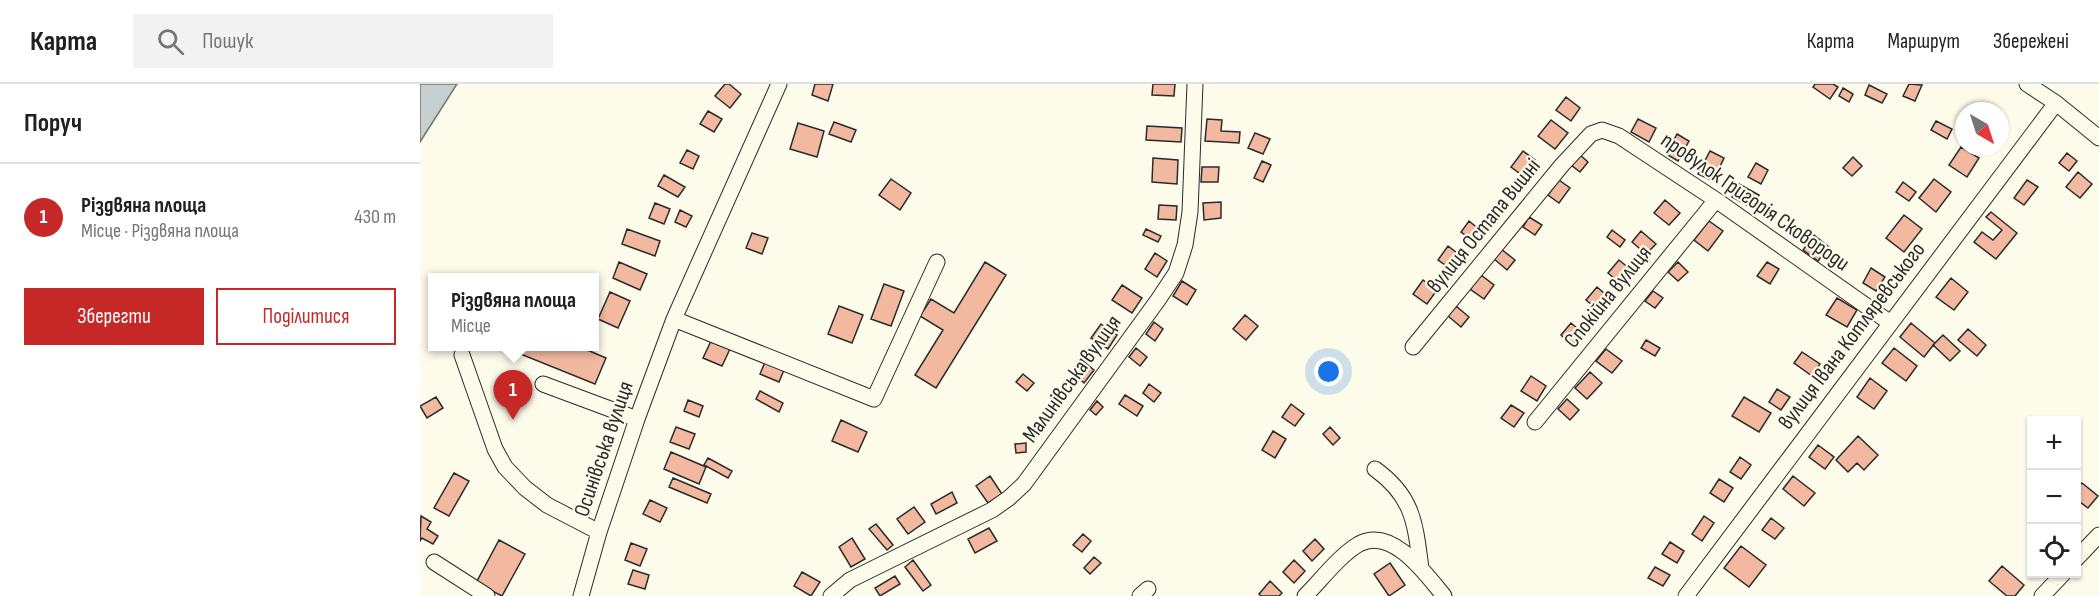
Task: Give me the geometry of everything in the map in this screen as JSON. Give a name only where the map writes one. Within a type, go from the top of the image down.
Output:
[{"type":"street","name":"Осинівська вулиця","points":[[580,596],[637,419],[674,319],[779,84]]},
{"type":"street","name":"Малинівська вулиця","points":[[831,596],[850,580],[992,510],[1009,498],[1024,484],[1158,300],[1176,273],[1185,244],[1190,212],[1195,84]]},
{"type":"street","points":[[2026,84],[2055,103],[2099,138]]},
{"type":"street","name":"вулиця Івана Котляревського","points":[[1686,596],[2055,103]]},
{"type":"street","name":"провулок Григорія Сковороди","points":[[1591,134],[1602,130],[1619,136],[1716,200],[1889,322]]},
{"type":"street","name":"вулиця Остапа Вишні","points":[[1413,347],[1555,174],[1591,134]]},
{"type":"street","name":"Спокійна вулиця","points":[[1535,422],[1716,200]]},
{"type":"street","points":[[674,319],[874,399],[937,262]]},
{"type":"street","points":[[462,355],[495,449],[505,467],[525,488],[547,505],[599,532]]},
{"type":"street","points":[[543,384],[637,419]]},
{"type":"street","points":[[1376,469],[1390,480],[1403,496],[1416,525],[1421,568]]},
{"type":"street","points":[[2081,554],[2099,535]]},
{"type":"street","points":[[1305,596],[1359,544],[1373,539],[1385,541],[1400,549],[1421,568],[1444,596]]},
{"type":"street","points":[[435,562],[487,596]]},
{"type":"street","points":[[2042,596],[2058,578]]},
{"type":"shaded area","points":[[420,84],[457,84],[420,142]]},
{"type":"building","points":[[725,84],[729,84],[741,94],[730,108],[715,96]]},
{"type":"building","points":[[815,84],[833,84],[828,101],[812,95]]},
{"type":"building","points":[[1153,84],[1175,84],[1174,96],[1152,95]]},
{"type":"building","points":[[1815,84],[1833,84],[1838,87],[1830,99],[1813,87]]},
{"type":"building","points":[[1909,84],[1922,85],[1915,101],[1903,96]]},
{"type":"building","points":[[1869,85],[1887,94],[1882,103],[1865,95]]},
{"type":"building","points":[[1843,88],[1853,94],[1849,102],[1839,96]]},
{"type":"building","points":[[1566,97],[1580,108],[1571,121],[1556,110]]},
{"type":"building","points":[[708,111],[722,119],[714,132],[700,124]]},
{"type":"building","points":[[1207,119],[1222,120],[1221,131],[1240,132],[1239,143],[1205,141]]},
{"type":"building","points":[[1638,119],[1656,128],[1649,142],[1631,132]]},
{"type":"building","points":[[1551,120],[1568,133],[1555,149],[1538,136]]},
{"type":"building","points":[[1936,121],[1952,129],[1947,139],[1931,130]]},
{"type":"building","points":[[834,122],[856,130],[851,142],[829,134]]},
{"type":"building","points":[[798,123],[824,131],[817,157],[790,149]]},
{"type":"building","points":[[1147,126],[1182,128],[1181,142],[1146,140]]},
{"type":"building","points":[[1255,133],[1270,139],[1263,154],[1248,148]]},
{"type":"building","points":[[1677,134],[1689,141],[1678,161],[1666,154]]},
{"type":"building","points":[[687,150],[699,156],[693,169],[680,163]]},
{"type":"building","points":[[1523,151],[1535,160],[1523,176],[1511,167]]},
{"type":"building","points":[[1710,151],[1724,158],[1713,181],[1698,174]]},
{"type":"building","points":[[2067,153],[2077,161],[2069,171],[2059,163]]},
{"type":"building","points":[[1579,154],[1588,162],[1580,172],[1571,165]]},
{"type":"building","points":[[1955,156],[1979,158],[1967,177],[1949,165]]},
{"type":"building","points":[[1853,157],[1862,166],[1852,176],[1843,168]]},
{"type":"building","points":[[1153,158],[1178,160],[1177,184],[1152,182]]},
{"type":"building","points":[[1262,161],[1271,165],[1263,182],[1254,178]]},
{"type":"building","points":[[1756,163],[1768,170],[1761,184],[1748,177]]},
{"type":"building","points":[[1202,167],[1219,167],[1218,182],[1201,182]]},
{"type":"building","points":[[2078,172],[2092,184],[2080,198],[2066,187]]},
{"type":"building","points":[[664,175],[685,187],[678,197],[658,186]]},
{"type":"building","points":[[891,179],[911,193],[900,210],[879,195]]},
{"type":"building","points":[[1934,179],[1951,192],[1936,212],[1919,198]]},
{"type":"building","points":[[1559,180],[1570,188],[1559,203],[1548,195]]},
{"type":"building","points":[[2027,180],[2038,187],[2024,205],[2014,198]]},
{"type":"building","points":[[1903,182],[1916,192],[1909,201],[1896,192]]},
{"type":"building","points":[[1739,184],[1759,195],[1752,208],[1732,197]]},
{"type":"building","points":[[1665,200],[1680,213],[1669,225],[1654,213]]},
{"type":"building","points":[[1221,202],[1221,218],[1204,220],[1203,203]]},
{"type":"building","points":[[655,203],[670,209],[664,224],[649,218]]},
{"type":"building","points":[[1159,205],[1177,206],[1176,220],[1158,219]]},
{"type":"building","points":[[680,210],[692,216],[686,227],[675,222]]},
{"type":"building","points":[[1991,212],[2017,233],[1996,259],[1974,242],[1982,232],[1993,240],[2002,230],[1986,217]]},
{"type":"building","points":[[1904,215],[1922,229],[1904,252],[1886,238]]},
{"type":"building","points":[[1529,217],[1542,225],[1535,235],[1523,227]]},
{"type":"building","points":[[1469,221],[1480,230],[1472,240],[1461,232]]},
{"type":"building","points":[[1709,221],[1723,231],[1708,251],[1694,240]]},
{"type":"building","points":[[627,229],[660,241],[655,256],[622,244]]},
{"type":"building","points":[[1146,229],[1161,236],[1158,242],[1143,235]]},
{"type":"building","points":[[1612,230],[1625,240],[1620,247],[1607,237]]},
{"type":"building","points":[[1641,231],[1656,244],[1646,254],[1632,242]]},
{"type":"building","points":[[752,233],[768,238],[762,254],[746,248]]},
{"type":"building","points":[[1814,235],[1829,247],[1818,261],[1803,250]]},
{"type":"building","points":[[1448,246],[1461,256],[1451,269],[1438,260]]},
{"type":"building","points":[[1501,249],[1515,260],[1507,270],[1493,258]]},
{"type":"building","points":[[1155,253],[1167,261],[1157,277],[1145,269]]},
{"type":"building","points":[[1619,260],[1635,273],[1623,286],[1608,273]]},
{"type":"building","points":[[619,262],[647,274],[640,290],[613,278]]},
{"type":"building","points":[[985,262],[1006,275],[936,388],[915,375],[943,330],[920,316],[931,299],[954,313]]},
{"type":"building","points":[[1678,262],[1688,272],[1678,281],[1668,272]]},
{"type":"building","points":[[1767,262],[1779,269],[1770,284],[1757,276]]},
{"type":"building","points":[[1871,268],[1885,277],[1876,291],[1863,283]]},
{"type":"building","points":[[1481,275],[1494,285],[1484,299],[1470,289]]},
{"type":"building","points":[[1951,278],[1968,292],[1954,310],[1936,297]]},
{"type":"building","points":[[1423,280],[1437,290],[1427,304],[1413,294]]},
{"type":"building","points":[[1182,281],[1196,290],[1187,305],[1173,296]]},
{"type":"building","points":[[884,284],[904,291],[891,326],[871,319]]},
{"type":"building","points":[[1122,285],[1142,298],[1132,313],[1112,300]]},
{"type":"building","points":[[1597,287],[1611,299],[1600,312],[1586,300]]},
{"type":"building","points":[[1653,291],[1663,298],[1655,308],[1645,301]]},
{"type":"building","points":[[610,292],[630,301],[618,328],[599,319]]},
{"type":"building","points":[[1837,298],[1857,310],[1847,327],[1826,315]]},
{"type":"building","points":[[839,306],[863,315],[852,343],[828,334]]},
{"type":"building","points":[[1456,306],[1469,317],[1461,327],[1448,316]]},
{"type":"building","points":[[1245,315],[1258,326],[1246,340],[1233,329]]},
{"type":"building","points":[[1154,322],[1163,329],[1155,341],[1146,334]]},
{"type":"building","points":[[1571,323],[1583,333],[1572,346],[1561,335]]},
{"type":"building","points":[[1911,323],[1935,343],[1924,357],[1900,337]]},
{"type":"building","points":[[1101,324],[1117,335],[1108,349],[1091,338]]},
{"type":"building","points":[[1968,329],[1986,345],[1977,356],[1958,340]]},
{"type":"building","points":[[1943,335],[1960,351],[1950,361],[1933,345]]},
{"type":"building","points":[[1646,340],[1660,348],[1655,356],[1641,348]]},
{"type":"building","points":[[711,341],[730,349],[722,366],[703,358]]},
{"type":"building","points":[[1136,348],[1147,357],[1140,366],[1129,357]]},
{"type":"building","points":[[1894,348],[1917,366],[1906,381],[1882,363]]},
{"type":"building","points":[[1606,349],[1622,361],[1612,373],[1596,361]]},
{"type":"building","points":[[513,351],[590,351],[606,358],[595,384]]},
{"type":"building","points":[[1802,352],[1820,364],[1812,376],[1794,363]]},
{"type":"building","points":[[1081,359],[1094,370],[1084,383],[1071,372]]},
{"type":"building","points":[[765,362],[784,370],[779,382],[760,374]]},
{"type":"building","points":[[1590,372],[1602,383],[1587,399],[1575,388]]},
{"type":"building","points":[[1023,374],[1034,383],[1027,391],[1016,382]]},
{"type":"building","points":[[1531,376],[1546,386],[1537,401],[1521,391]]},
{"type":"building","points":[[1870,378],[1887,391],[1874,409],[1857,397]]},
{"type":"building","points":[[1149,384],[1161,393],[1154,402],[1143,393]]},
{"type":"building","points":[[1777,389],[1790,397],[1781,410],[1769,402]]},
{"type":"building","points":[[760,391],[783,403],[779,412],[756,399]]},
{"type":"building","points":[[1125,395],[1143,406],[1137,416],[1119,404]]},
{"type":"building","points":[[436,397],[443,408],[427,418],[420,406]]},
{"type":"building","points":[[1744,397],[1771,413],[1759,432],[1732,416]]},
{"type":"building","points":[[1567,399],[1579,410],[1570,420],[1558,409]]},
{"type":"building","points":[[688,400],[703,406],[699,417],[684,411]]},
{"type":"building","points":[[1097,401],[1103,407],[1096,415],[1090,410]]},
{"type":"building","points":[[1291,404],[1304,414],[1295,426],[1282,417]]},
{"type":"building","points":[[1511,405],[1524,413],[1514,427],[1501,418]]},
{"type":"building","points":[[841,420],[867,432],[858,452],[832,441]]},
{"type":"building","points":[[676,427],[695,434],[689,449],[670,442]]},
{"type":"building","points":[[1330,427],[1340,438],[1333,445],[1323,434]]},
{"type":"building","points":[[1273,431],[1286,439],[1275,458],[1262,450]]},
{"type":"building","points":[[1858,436],[1878,455],[1864,470],[1857,463],[1848,472],[1836,460]]},
{"type":"building","points":[[1026,443],[1026,452],[1016,453],[1015,444]]},
{"type":"building","points":[[1818,445],[1834,457],[1825,469],[1809,457]]},
{"type":"building","points":[[671,452],[706,467],[699,484],[664,469]]},
{"type":"building","points":[[1740,457],[1751,465],[1741,479],[1730,472]]},
{"type":"building","points":[[708,458],[732,471],[728,478],[704,465]]},
{"type":"building","points":[[454,473],[469,481],[449,516],[434,508]]},
{"type":"building","points":[[990,476],[1002,494],[988,503],[976,486]]},
{"type":"building","points":[[1793,476],[1815,493],[1804,506],[1783,489]]},
{"type":"building","points":[[673,478],[711,494],[707,503],[669,487]]},
{"type":"building","points":[[1719,479],[1733,488],[1724,502],[1710,493]]},
{"type":"building","points":[[2081,484],[2098,496],[2088,508],[2081,503]]},
{"type":"building","points":[[952,492],[957,503],[936,514],[931,504]]},
{"type":"building","points":[[650,500],[667,508],[660,522],[643,514]]},
{"type":"building","points":[[914,507],[925,522],[908,534],[897,519]]},
{"type":"building","points":[[421,516],[431,522],[427,529],[438,536],[433,544],[422,538],[420,541]]},
{"type":"building","points":[[1704,516],[1714,523],[1702,541],[1692,534]]},
{"type":"building","points":[[1771,518],[1784,528],[1775,539],[1762,530]]},
{"type":"building","points":[[876,524],[893,545],[887,550],[869,529]]},
{"type":"building","points":[[989,528],[997,541],[975,553],[968,539]]},
{"type":"building","points":[[1083,534],[1091,541],[1082,552],[1073,545]]},
{"type":"building","points":[[852,538],[865,559],[851,567],[839,547]]},
{"type":"building","points":[[1315,539],[1324,549],[1312,561],[1303,551]]},
{"type":"building","points":[[499,540],[525,554],[502,596],[476,583]]},
{"type":"building","points":[[1670,542],[1684,551],[1677,563],[1662,554]]},
{"type":"building","points":[[631,543],[647,549],[640,566],[625,560]]},
{"type":"building","points":[[1741,546],[1766,565],[1749,587],[1724,568]]},
{"type":"building","points":[[1094,557],[1101,563],[1090,574],[1084,568]]},
{"type":"building","points":[[913,560],[931,585],[923,591],[905,567]]},
{"type":"building","points":[[1294,560],[1305,571],[1294,583],[1283,572]]},
{"type":"building","points":[[1390,563],[1405,585],[1389,596],[1374,574]]},
{"type":"building","points":[[2002,566],[2024,585],[2015,596],[2007,596],[1989,581]]},
{"type":"building","points":[[1655,567],[1670,575],[1663,586],[1648,578]]},
{"type":"building","points":[[633,570],[649,575],[645,589],[628,584]]},
{"type":"building","points":[[802,572],[820,582],[811,596],[794,586]]},
{"type":"building","points":[[895,576],[900,584],[880,596],[875,588]]},
{"type":"building","points":[[1270,581],[1282,593],[1279,596],[1261,596],[1259,594]]},
{"type":"place","name":"Різдвяна площа","points":[[513,420]]}]
